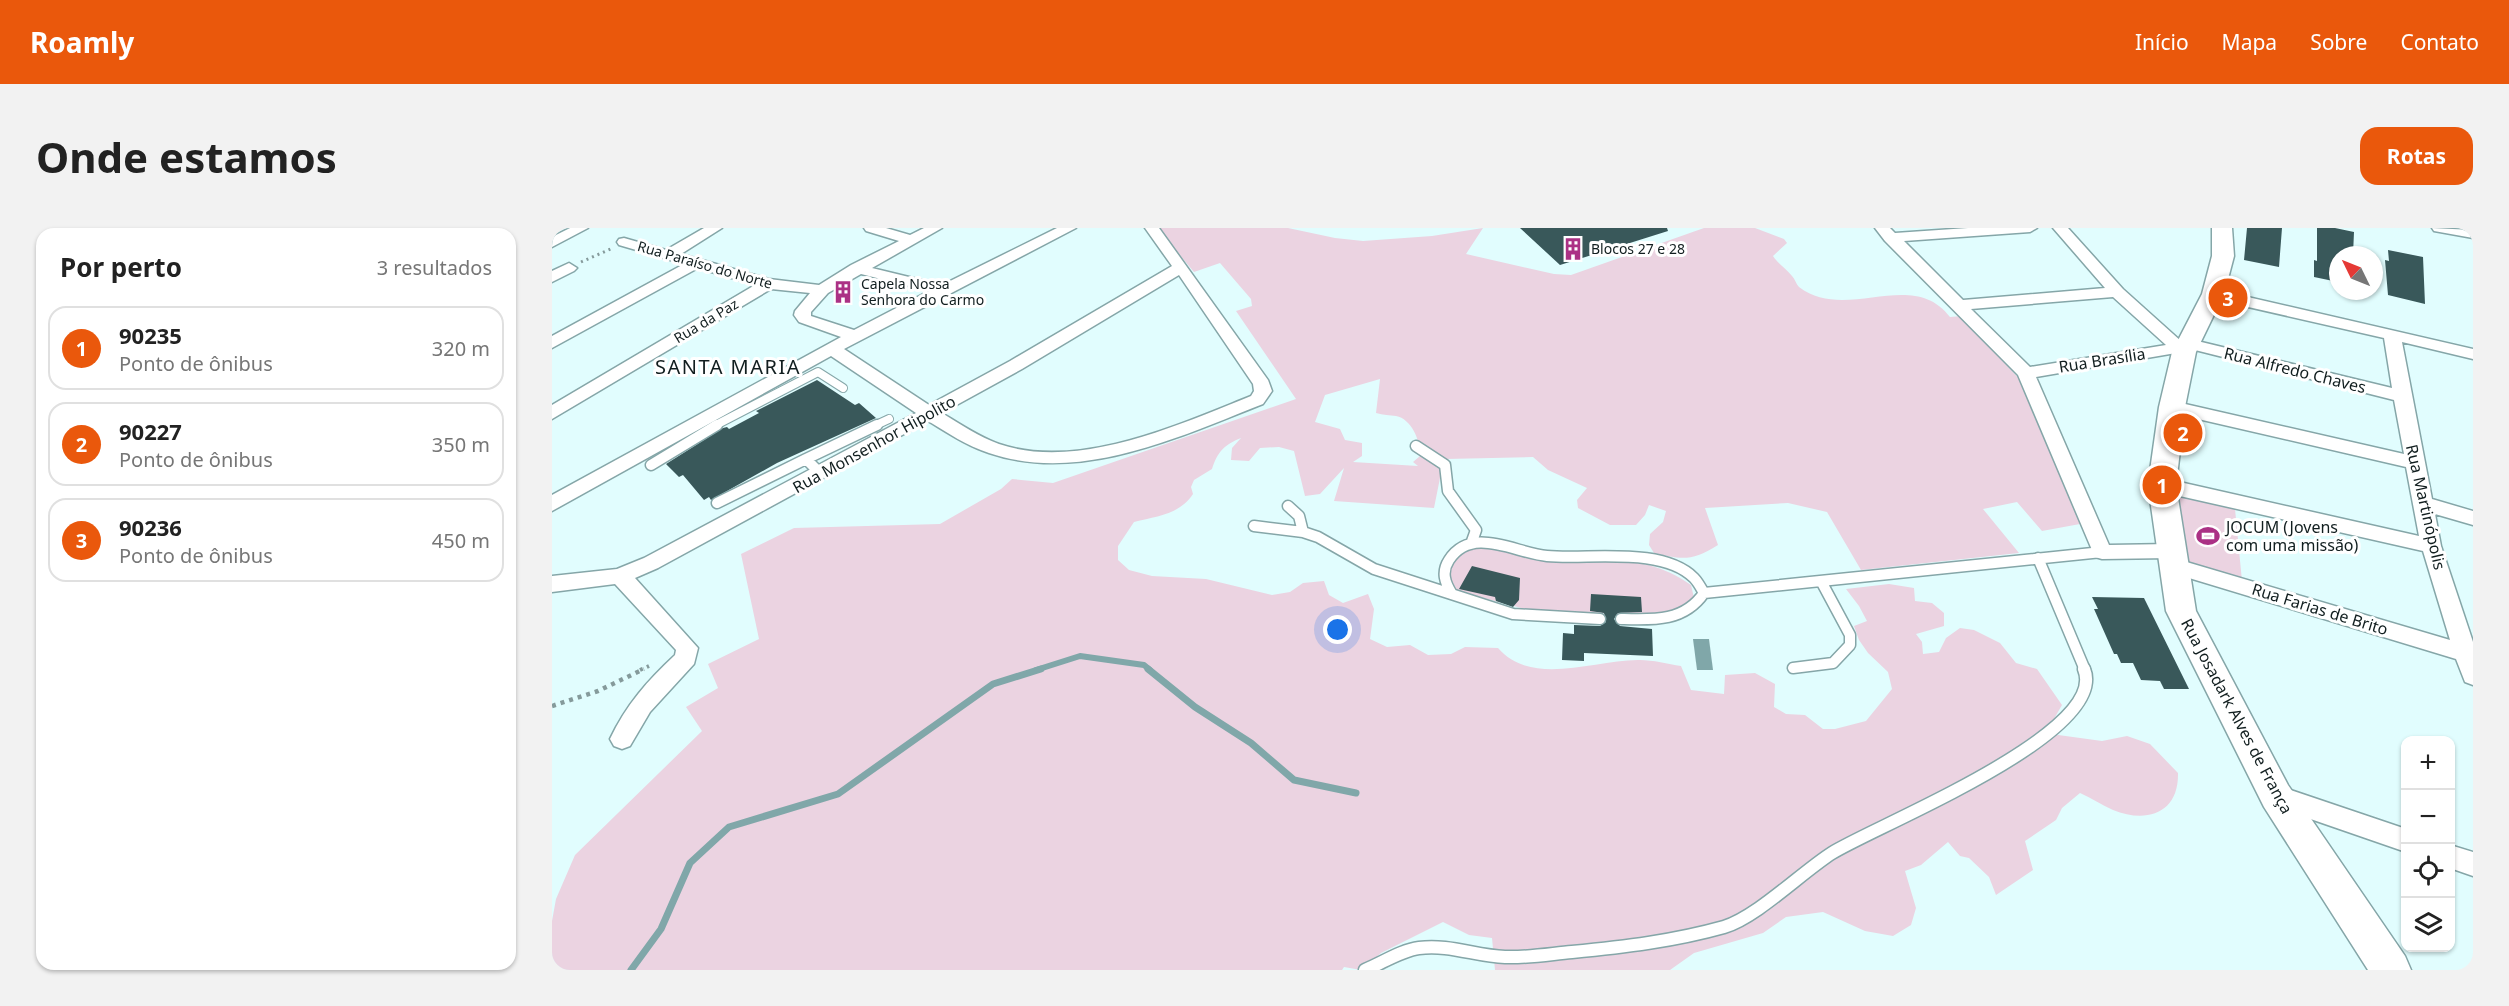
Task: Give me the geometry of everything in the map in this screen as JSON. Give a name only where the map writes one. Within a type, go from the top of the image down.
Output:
[{"type":"street","points":[[552,243],[582,228]]},
{"type":"street","points":[[668,255],[715,228]]},
{"type":"street","points":[[871,228],[910,240]]},
{"type":"street","points":[[855,336],[812,321],[802,315],[822,290],[856,268],[935,228]]},
{"type":"street","points":[[552,504],[730,411],[831,348],[942,290],[1069,228]]},
{"type":"street","points":[[831,348],[929,414],[970,438],[998,450],[1035,457],[1067,457],[1138,442],[1192,425],[1257,400],[1263,391],[1262,384],[1152,228]]},
{"type":"street","points":[[1886,233],[2030,228]]},
{"type":"street","points":[[2060,228],[2117,292],[2183,348]]},
{"type":"street","name":"Rua Josadark Alves de França","points":[[2222,228],[2223,256],[2213,294],[2183,348],[2172,407],[2162,485],[2181,611],[2276,796],[2391,970]]},
{"type":"street","points":[[2439,228],[2473,234]]},
{"type":"street","points":[[1886,233],[2026,373],[2102,552]]},
{"type":"street","name":"Rua Paraíso do Norte","points":[[624,242],[768,284],[822,290]]},
{"type":"street","points":[[552,260],[569,268]]},
{"type":"street","points":[[552,344],[697,263]]},
{"type":"street","name":"Rua Monsenhor Hipolito","points":[[552,584],[620,576],[651,563],[929,414],[1070,334],[1181,267]]},
{"type":"street","points":[[552,277],[569,268]]},
{"type":"street","points":[[856,268],[942,290]]},
{"type":"street","name":"Rua da Paz","points":[[552,413],[768,284]]},
{"type":"street","points":[[1960,305],[2117,292]]},
{"type":"street","points":[[2213,294],[2473,354]]},
{"type":"street","name":"Rua Martinópolis","points":[[2392,335],[2431,546],[2473,676]]},
{"type":"street","name":"Rua Brasília","points":[[2026,373],[2183,348]]},
{"type":"street","name":"Rua Alfredo Chaves","points":[[2183,348],[2402,396]]},
{"type":"street","points":[[2172,407],[2415,463]]},
{"type":"street","points":[[2162,485],[2431,546]]},
{"type":"street","points":[[2424,504],[2473,518]]},
{"type":"street","name":"Rua Farias de Brito","points":[[2102,552],[2172,558],[2466,653]]},
{"type":"street","points":[[620,576],[687,648],[686,658],[651,692],[628,724],[622,739]]},
{"type":"street","points":[[2276,796],[2401,839]]},
{"type":"street","points":[[2455,857],[2473,864]]},
{"type":"lane","points":[[651,465],[730,411],[819,372],[843,388]]},
{"type":"lane","points":[[717,503],[889,419]]},
{"type":"lane","points":[[1416,446],[1440,459],[1445,465],[1444,480],[1448,491],[1476,530],[1471,544]]},
{"type":"lane","points":[[806,459],[820,473]]},
{"type":"lane","points":[[1288,506],[1299,516],[1303,532]]},
{"type":"lane","points":[[1254,526],[1303,532],[1332,544],[1374,569],[1513,614],[1600,619]]},
{"type":"lane","points":[[1453,596],[1445,583],[1444,572],[1454,552],[1471,544],[1490,543],[1539,556],[1654,560],[1682,569],[1694,576],[1704,593]]},
{"type":"lane","points":[[1704,593],[2102,552]]},
{"type":"lane","points":[[1365,970],[1418,948],[1450,948],[1504,957],[1538,955],[1646,945],[1727,926],[1756,909],[1832,853],[1881,826],[1983,777],[2030,748],[2058,725],[2078,701],[2086,684],[2086,673],[2038,558]]},
{"type":"lane","points":[[1793,668],[1833,663],[1850,645],[1850,635],[1821,581]]},
{"type":"lane","points":[[1621,620],[1659,620],[1678,616],[1695,607],[1704,593]]},
{"type":"path","points":[[569,268],[624,242]]},
{"type":"path","points":[[552,706],[598,691],[687,648]]},
{"type":"shaded area","points":[[1157,228],[1288,228],[1335,238],[1363,241],[1432,236],[1483,228],[1466,254],[1554,274],[1571,275],[1704,228],[1755,228],[1784,239],[1787,243],[1773,256],[1790,273],[1799,287],[1817,297],[1837,300],[1898,295],[1917,296],[1935,303],[1950,317],[1962,316],[2023,383],[2080,524],[2042,531],[2017,502],[1983,509],[2019,553],[1861,570],[1827,512],[1788,503],[1705,508],[1718,545],[1687,558],[1673,557],[1654,553],[1649,545],[1650,534],[1663,522],[1666,511],[1649,505],[1645,515],[1636,525],[1610,525],[1578,508],[1577,500],[1587,488],[1548,470],[1533,457],[1446,459],[1437,467],[1442,468],[1434,508],[1334,501],[1344,468],[1320,494],[1305,496],[1294,451],[1279,447],[1260,448],[1249,461],[1231,460],[1232,448],[1241,438],[1226,446],[1219,453],[1212,469],[1194,480],[1191,487],[1193,494],[1181,506],[1167,514],[1134,522],[1118,546],[1118,560],[1129,570],[1152,576],[1206,579],[1272,595],[1290,592],[1303,583],[1324,581],[1329,595],[1343,603],[1368,594],[1374,609],[1370,639],[1387,647],[1410,645],[1428,655],[1451,654],[1465,647],[1498,648],[1512,660],[1529,667],[1546,669],[1565,669],[1622,661],[1650,661],[1681,666],[1691,690],[1724,694],[1725,675],[1755,673],[1775,684],[1774,707],[1786,714],[1805,715],[1823,729],[1835,729],[1866,721],[1892,689],[1888,672],[1868,653],[1859,640],[1854,626],[1867,621],[1846,589],[1889,584],[1914,588],[1915,601],[1932,603],[1944,613],[1944,626],[1916,634],[1922,642],[1923,654],[1939,652],[1946,638],[1960,628],[1974,630],[2000,643],[2016,663],[2037,669],[2062,705],[2051,724],[2051,734],[2102,741],[2127,736],[2150,744],[2178,773],[2173,798],[2159,812],[2138,816],[2113,810],[2080,793],[2062,808],[2056,820],[2025,841],[2033,870],[1996,895],[1989,877],[1969,858],[1960,856],[1948,842],[1921,865],[1905,871],[1916,908],[1911,925],[1893,936],[1865,931],[1823,912],[1786,917],[1763,933],[1694,953],[1670,970],[1495,970],[1492,938],[1469,935],[1443,922],[1381,953],[1361,970],[1344,967],[1342,970],[552,970],[552,921],[556,899],[575,855],[702,731],[686,707],[718,688],[708,664],[759,639],[741,554],[794,528],[940,524],[1001,489],[1012,479],[1053,483],[1296,399],[1236,311],[1252,306],[1251,299],[1220,263],[1194,272]],"holes":[[[1380,379],[1376,413],[1402,418],[1411,426],[1419,444],[1420,456],[1413,462],[1418,466],[1353,462],[1362,456],[1362,443],[1345,440],[1340,429],[1315,422],[1325,395]]]},
{"type":"shaded area","name":"JOCUM (Jovens com uma missão)","points":[[2176,495],[2235,509],[2242,581],[2178,564]]},
{"type":"shaded area","points":[[1467,547],[1497,548],[1544,561],[1619,562],[1653,566],[1691,585],[1694,598],[1678,613],[1642,616],[1525,609],[1458,591],[1452,585],[1448,573],[1453,563]]},
{"type":"water","points":[[1693,639],[1709,639],[1713,670],[1697,670]]},
{"type":"building","points":[[1520,228],[1667,228],[1668,231],[1560,265]]},
{"type":"building","points":[[2247,228],[2282,228],[2279,267],[2244,260]]},
{"type":"building","points":[[2317,228],[2335,228],[2354,232],[2353,246],[2329,246],[2329,280],[2314,277],[2314,260],[2317,261]]},
{"type":"building","points":[[2388,250],[2423,257],[2425,304],[2388,295],[2385,260],[2389,261]]},
{"type":"building","points":[[817,380],[855,405],[859,403],[876,418],[777,463],[711,500],[709,497],[704,500],[683,475],[679,477],[666,464],[723,428],[729,429],[759,413],[756,411]]},
{"type":"building","points":[[1472,566],[1520,578],[1519,600],[1513,607],[1496,601],[1495,597],[1459,589]]},
{"type":"building","points":[[1591,594],[1641,597],[1642,612],[1618,613],[1614,619],[1620,626],[1652,629],[1653,656],[1584,653],[1584,661],[1562,660],[1563,633],[1574,634],[1574,625],[1600,626],[1606,622],[1604,613],[1590,611]]},
{"type":"building","points":[[2092,597],[2144,598],[2189,689],[2164,689],[2160,681],[2141,680],[2133,663],[2121,663],[2117,654],[2114,654],[2094,609],[2098,609]]},
{"type":"waterway","points":[[1036,670],[1080,656],[1144,665],[1150,670]]},
{"type":"waterway","points":[[631,970],[661,929],[690,863],[729,827],[838,794],[993,684],[1041,669]]},
{"type":"waterway","points":[[1148,669],[1195,707],[1251,743],[1294,780],[1356,793]]},
{"type":"place","name":"Blocos 27 e 28","points":[[1573,249]]},
{"type":"place","name":"Capela Nossa Senhora do Carmo","points":[[843,292]]},
{"type":"place","name":"90236","points":[[2228,298]]},
{"type":"place","name":"90227","points":[[2183,433]]},
{"type":"place","name":"90235","points":[[2162,485]]},
{"type":"place","name":"JOCUM (Jovens com uma missão)","points":[[2208,536]]},
{"type":"district","name":"SANTA MARIA","points":[[728,367]]}]
